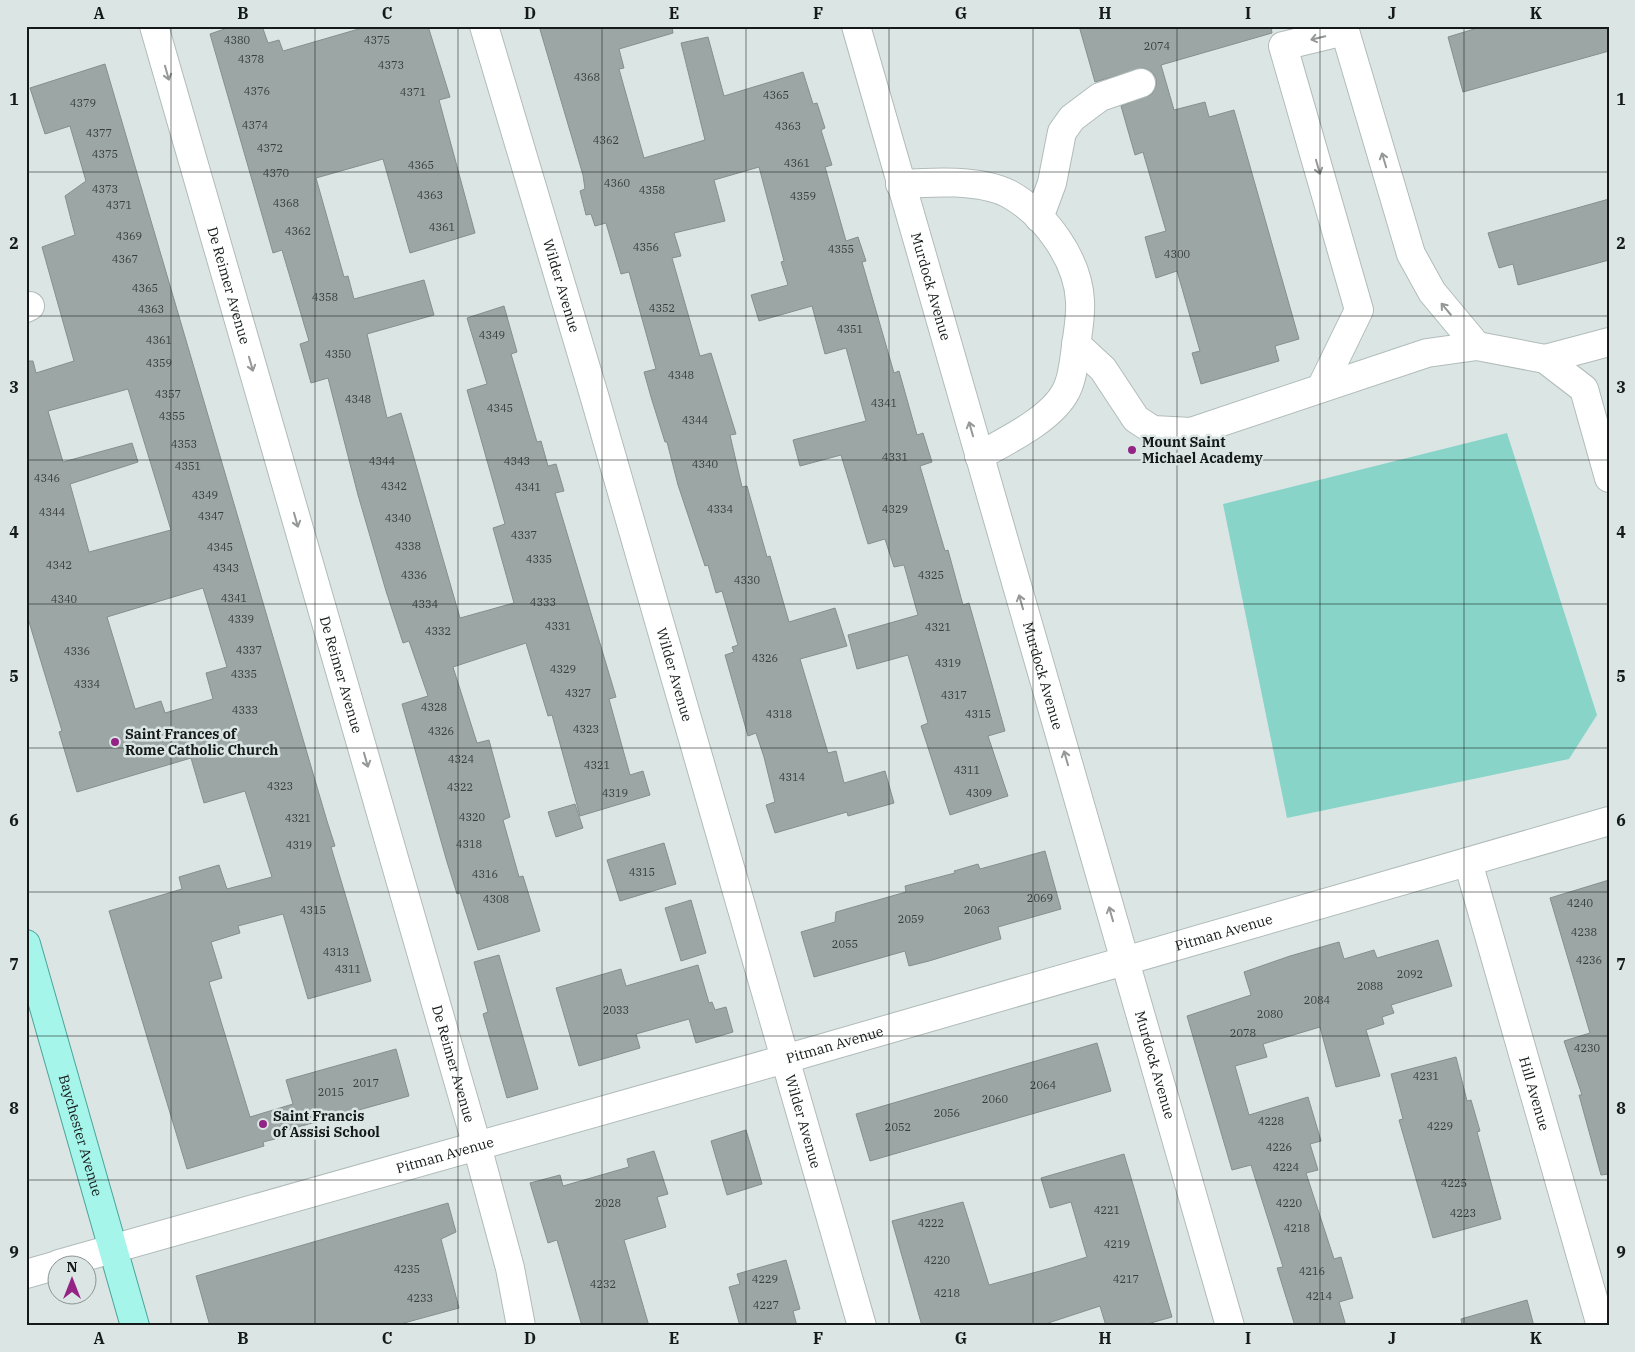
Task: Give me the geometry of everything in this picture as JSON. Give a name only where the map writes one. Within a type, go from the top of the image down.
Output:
[{"type":"main road","name":"Baychester Avenue","points":[[26,944],[135,1326]]},
{"type":"street","name":"De Reimer Avenue","points":[[154,26],[477,1146],[510,1268],[521,1326]]},
{"type":"street","name":"Wilder Avenue","points":[[484,26],[594,395],[862,1326]]},
{"type":"street","name":"Murdock Avenue","points":[[856,26],[1230,1326]]},
{"type":"street","points":[[1321,388],[1359,310],[1283,46],[1345,31],[1411,254],[1432,292],[1477,346]]},
{"type":"street","points":[[1039,218],[1052,183],[1062,132],[1072,118],[1100,98],[1141,83]]},
{"type":"street","points":[[900,184],[934,182],[979,185],[1008,193],[1031,209],[1039,218],[1065,252],[1076,276],[1080,300],[1076,344],[1066,391],[1052,408],[1018,435],[979,456]]},
{"type":"street","points":[[1076,344],[1103,369],[1136,419],[1153,430],[1191,432],[1427,353],[1477,346],[1545,359],[1609,342]]},
{"type":"street","points":[[1545,359],[1584,389],[1609,478]]},
{"type":"street","name":"Pitman Avenue","points":[[96,1254],[785,1060],[1609,821]]},
{"type":"street","name":"Hill Avenue","points":[[1468,862],[1600,1326]]},
{"type":"street","name":"Pitman Avenue","points":[[26,1274],[48,1268]]},
{"type":"green space","points":[[1507,433],[1597,715],[1569,759],[1287,818],[1223,504]]},
{"type":"building","points":[[233,26],[262,26],[268,43],[279,40],[283,51],[369,26],[428,26],[450,97],[439,100],[475,233],[410,253],[383,159],[316,178],[344,277],[348,276],[354,299],[424,280],[434,315],[367,334],[387,418],[401,413],[460,618],[514,603],[493,528],[505,524],[467,390],[487,384],[467,318],[504,306],[517,352],[511,354],[537,442],[541,441],[548,466],[556,464],[564,491],[555,493],[616,697],[609,699],[630,775],[643,771],[650,795],[580,816],[552,715],[548,716],[526,643],[453,667],[477,743],[489,740],[510,817],[503,820],[519,877],[523,876],[540,931],[478,950],[460,893],[457,894],[447,862],[402,704],[428,696],[409,641],[403,643],[386,591],[358,495],[328,378],[311,383],[300,344],[309,341],[282,250],[273,253],[210,34]]},
{"type":"building","points":[[539,26],[672,26],[673,33],[619,49],[624,68],[619,69],[644,158],[705,140],[681,43],[708,37],[724,96],[803,72],[813,104],[817,103],[825,128],[821,130],[832,165],[825,167],[846,241],[858,237],[866,261],[862,262],[894,373],[899,371],[917,435],[923,433],[932,462],[920,466],[945,551],[948,550],[963,605],[969,603],[1005,731],[988,736],[1008,796],[950,815],[921,726],[928,723],[908,655],[857,669],[848,635],[918,615],[904,565],[894,567],[885,539],[868,544],[841,455],[800,466],[793,440],[866,421],[846,348],[825,354],[812,306],[759,321],[751,295],[788,285],[781,262],[784,261],[759,167],[714,180],[725,221],[674,233],[681,256],[672,258],[700,356],[711,353],[736,434],[730,435],[742,487],[747,486],[767,557],[770,556],[789,622],[835,608],[847,646],[800,659],[828,753],[836,751],[844,783],[885,771],[894,803],[848,816],[847,812],[775,833],[766,805],[775,802],[764,757],[756,733],[748,736],[725,655],[734,652],[732,647],[738,645],[722,591],[716,593],[708,565],[705,566],[678,485],[667,442],[665,442],[651,397],[644,372],[656,369],[629,272],[621,274],[606,223],[595,226],[591,214],[586,215],[580,191],[585,189],[583,175]]},
{"type":"building","points":[[1079,26],[1271,26],[1272,33],[1161,65],[1174,110],[1205,102],[1209,117],[1234,110],[1299,339],[1275,346],[1279,361],[1201,384],[1192,353],[1200,351],[1177,271],[1156,278],[1145,237],[1166,231],[1143,152],[1135,155],[1121,106],[1152,94],[1156,86],[1156,78],[1151,71],[1144,68],[1095,82]]},
{"type":"building","points":[[1484,26],[1609,26],[1609,51],[1463,92],[1448,37]]},
{"type":"building","points":[[105,64],[335,846],[331,847],[371,981],[308,999],[283,914],[238,926],[240,933],[211,942],[222,978],[209,982],[250,1117],[293,1104],[286,1080],[396,1049],[409,1096],[273,1134],[275,1139],[263,1142],[264,1146],[187,1169],[109,911],[182,889],[179,877],[219,865],[227,889],[272,877],[245,791],[204,803],[191,758],[77,792],[59,732],[62,731],[26,612],[26,361],[33,361],[36,373],[74,361],[42,247],[75,235],[65,196],[86,181],[70,126],[45,134],[30,88]],"holes":[[[128,389],[171,530],[89,552],[70,484],[138,462],[132,443],[63,462],[48,411]],[[203,588],[227,667],[206,673],[213,699],[165,713],[161,701],[135,709],[107,617]]]},
{"type":"building","points":[[1609,199],[1609,260],[1518,285],[1513,264],[1499,268],[1488,233]]},
{"type":"building","points":[[575,804],[583,828],[556,837],[548,812]]},
{"type":"building","points":[[664,843],[676,884],[620,901],[607,860]]},
{"type":"building","points":[[1045,851],[1061,909],[998,927],[1001,939],[929,961],[909,966],[905,951],[814,977],[801,932],[835,922],[836,912],[906,892],[905,886],[955,873],[954,871],[978,864],[980,869]]},
{"type":"building","points":[[1609,880],[1609,1174],[1601,1175],[1579,1095],[1582,1095],[1564,1041],[1590,1033],[1550,898]]},
{"type":"building","points":[[691,900],[706,953],[681,961],[665,908]]},
{"type":"building","points":[[1438,940],[1452,986],[1391,1005],[1394,1013],[1382,1017],[1384,1024],[1366,1030],[1380,1076],[1336,1087],[1320,1027],[1263,1044],[1267,1057],[1235,1066],[1249,1115],[1308,1097],[1321,1141],[1310,1144],[1318,1170],[1306,1173],[1334,1259],[1341,1257],[1353,1298],[1339,1302],[1346,1326],[1295,1326],[1277,1268],[1283,1267],[1251,1165],[1232,1170],[1187,1016],[1251,995],[1244,972],[1290,956],[1339,942],[1344,959],[1374,950],[1377,958]]},
{"type":"building","points":[[499,955],[538,1089],[507,1098],[483,1014],[488,1012],[474,962]]},
{"type":"building","points":[[698,965],[709,1003],[712,1002],[715,1010],[726,1007],[733,1032],[696,1043],[689,1019],[636,1034],[640,1048],[579,1066],[556,988],[621,969],[626,986]]},
{"type":"building","points":[[1097,1043],[1111,1091],[870,1161],[856,1114]]},
{"type":"building","points":[[1456,1057],[1467,1101],[1471,1100],[1480,1131],[1477,1132],[1501,1219],[1433,1238],[1399,1120],[1403,1119],[1391,1074]]},
{"type":"building","points":[[746,1130],[762,1184],[727,1195],[711,1141]]},
{"type":"building","points":[[654,1151],[668,1194],[657,1197],[666,1227],[624,1240],[649,1326],[582,1326],[557,1240],[548,1243],[530,1183],[560,1175],[563,1186],[629,1167],[627,1159]]},
{"type":"building","points":[[1124,1154],[1172,1317],[1140,1326],[1106,1326],[1100,1306],[1039,1326],[922,1326],[892,1221],[963,1202],[989,1285],[1051,1268],[1087,1257],[1071,1202],[1050,1208],[1041,1178]]},
{"type":"building","points":[[448,1203],[456,1232],[441,1239],[459,1308],[393,1326],[210,1326],[196,1276]]},
{"type":"building","points":[[786,1260],[800,1309],[793,1311],[797,1326],[740,1326],[729,1287],[740,1284],[737,1274]]},
{"type":"building","points":[[1527,1300],[1534,1326],[1462,1326],[1461,1319]]},
{"type":"place","name":"Mount Saint Michael Academy","points":[[1132,450]]},
{"type":"place","name":"Saint Frances of Rome Catholic Church","points":[[115,742]]},
{"type":"place","name":"Saint Francis of Assisi School","points":[[263,1124]]}]
